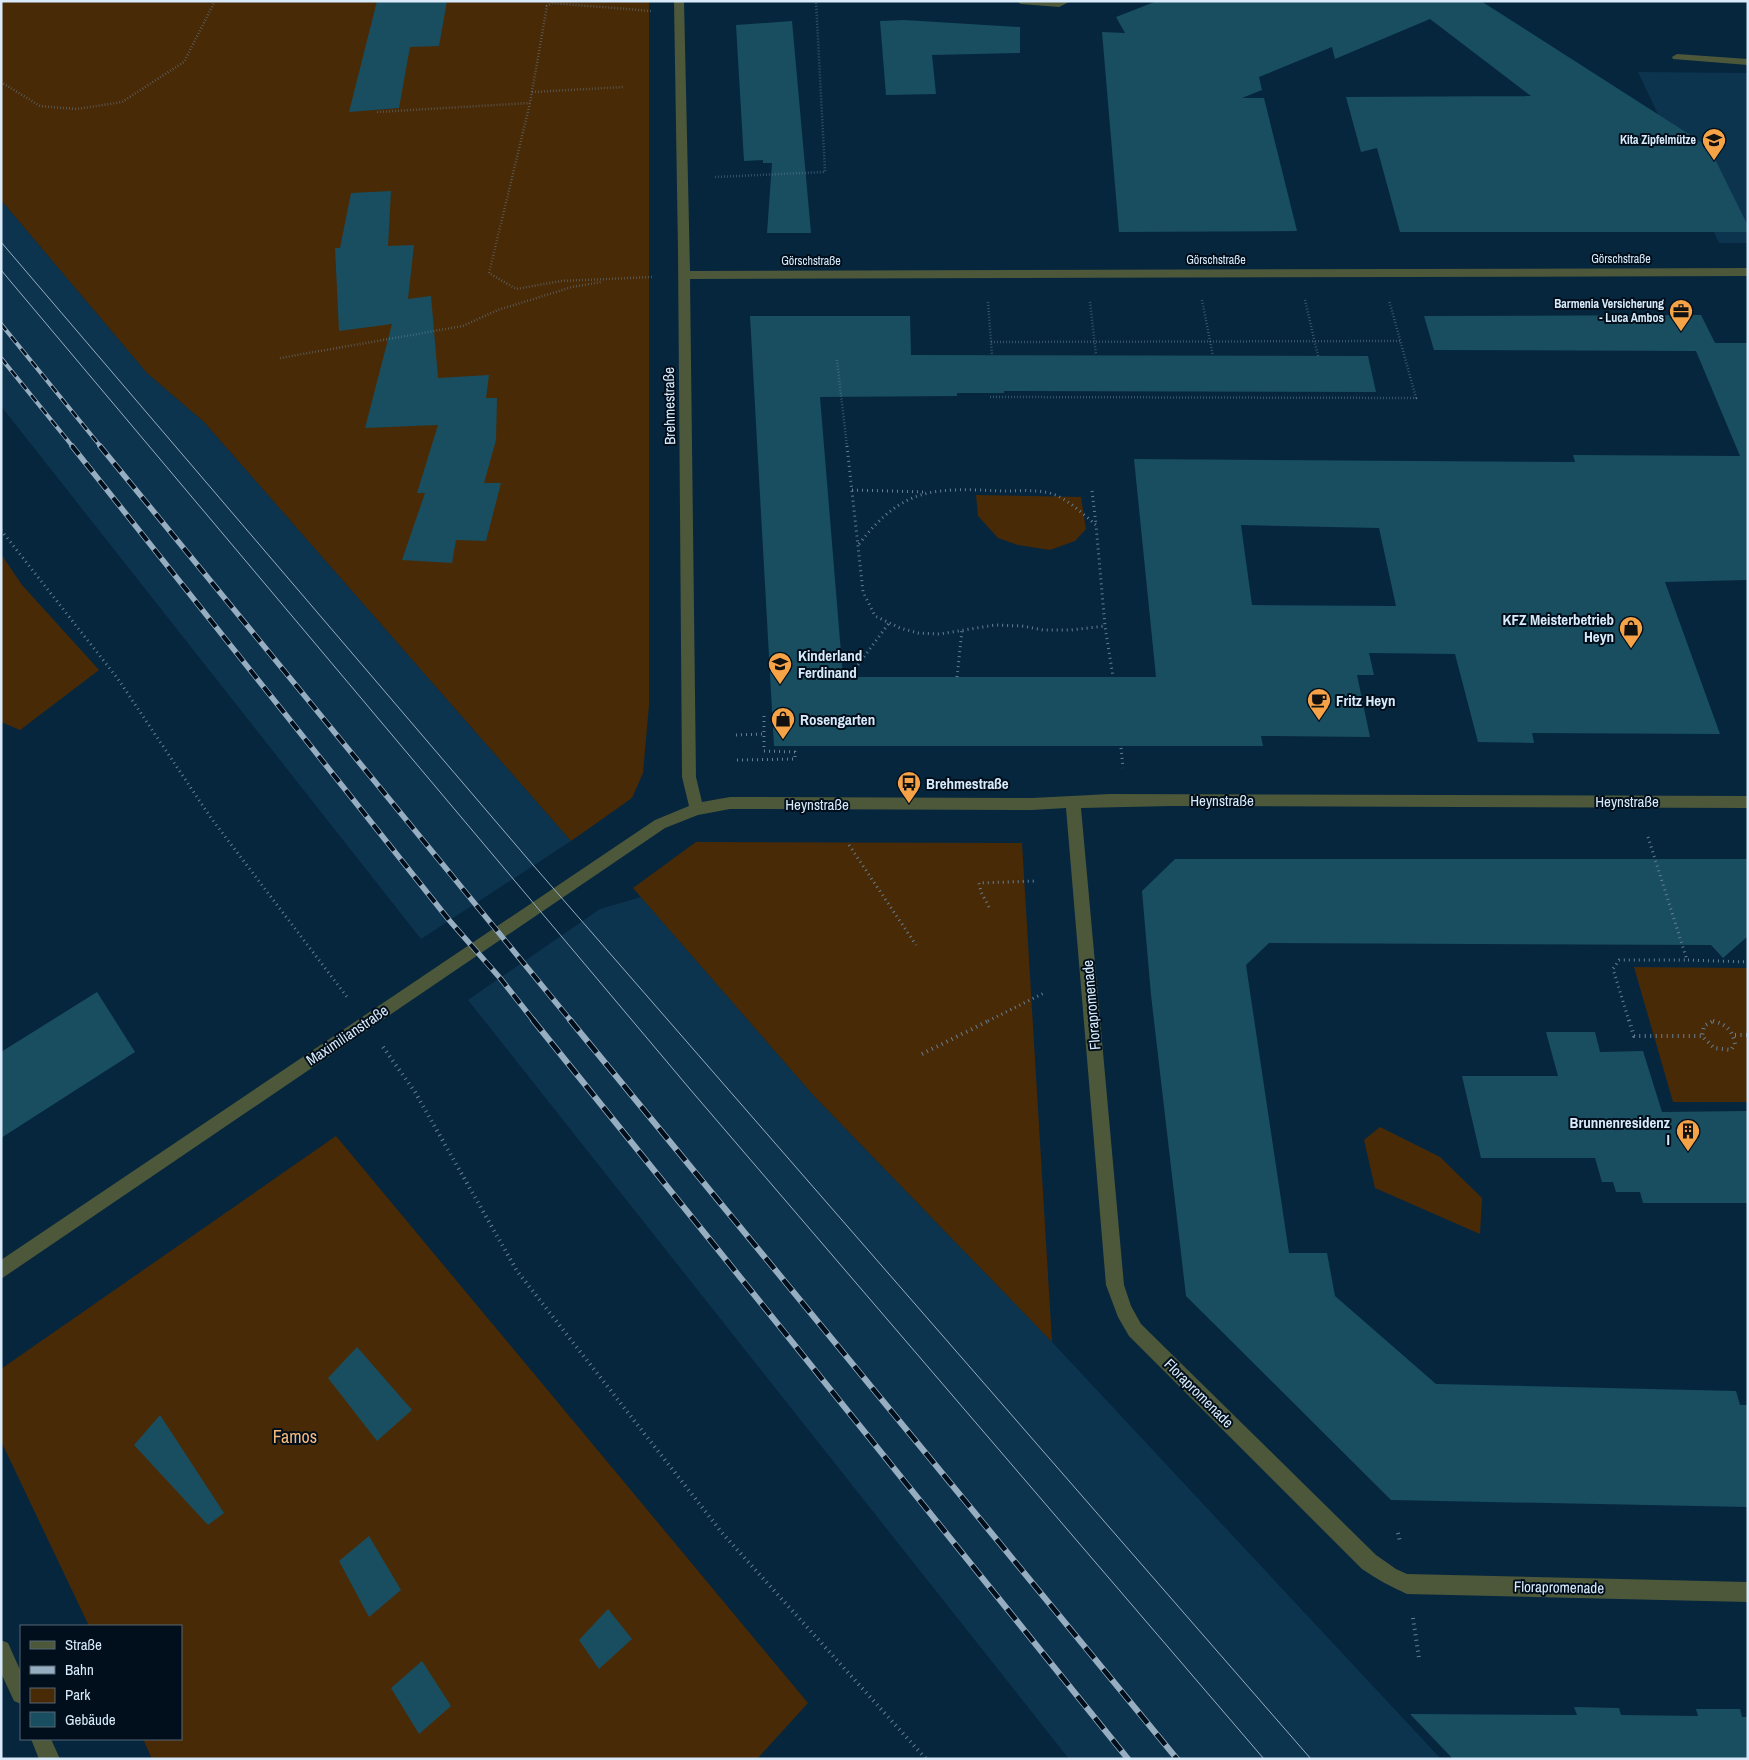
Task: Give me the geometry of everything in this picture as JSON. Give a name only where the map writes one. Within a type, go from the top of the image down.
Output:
[{"type":"street","name":"Brehmestraße","points":[[679,1],[690,778],[697,809]]},
{"type":"street","points":[[1021,1],[1059,4],[1066,1]]},
{"type":"street","points":[[1677,57],[1748,62]]},
{"type":"street","name":"Görschstraße","points":[[684,274],[1748,272]]},
{"type":"street","name":"Heynstraße","points":[[697,809],[730,803],[983,804],[1145,800],[1748,802]]},
{"type":"street","name":"Florapromenade","points":[[1073,802],[1115,1285],[1124,1311],[1134,1330],[1369,1562],[1389,1576],[1407,1584],[1748,1592]]},
{"type":"street","name":"Maximilianstraße","points":[[1,1270],[660,824],[697,809]]},
{"type":"street","points":[[1,1650],[20,1692]]},
{"type":"street","points":[[41,1740],[50,1759]]},
{"type":"path","points":[[1,82],[40,106],[77,109],[122,102],[184,62],[215,1]]},
{"type":"path","points":[[715,177],[825,172],[816,1]]},
{"type":"path","points":[[651,11],[552,3],[546,6],[530,103],[489,273],[516,289],[561,281],[653,277]]},
{"type":"path","points":[[532,92],[624,87]]},
{"type":"path","points":[[377,112],[530,103]]},
{"type":"path","points":[[280,358],[463,326],[498,310],[572,287],[611,280]]},
{"type":"path","points":[[987,294],[992,355]]},
{"type":"path","points":[[1090,294],[1096,355]]},
{"type":"path","points":[[1201,294],[1213,356]]},
{"type":"path","points":[[1304,294],[1318,356]]},
{"type":"path","points":[[990,397],[1416,398],[1388,295]]},
{"type":"path","points":[[991,342],[1400,342]]},
{"type":"path","points":[[836,360],[863,592],[875,616],[918,633],[940,634],[995,625],[1022,626],[1043,630],[1071,630],[1105,626]]},
{"type":"path","points":[[852,490],[937,492],[1023,491],[1052,494],[1074,507],[1096,525]]},
{"type":"path","points":[[1092,491],[1105,626],[1113,677]]},
{"type":"path","points":[[858,545],[881,517],[908,499],[937,492]]},
{"type":"path","points":[[1,530],[118,679],[211,818],[341,989]]},
{"type":"path","points":[[855,670],[889,623]]},
{"type":"path","points":[[957,677],[962,630]]},
{"type":"path","points":[[737,760],[795,759],[796,752],[764,751],[764,716]]},
{"type":"path","points":[[736,736],[764,734]]},
{"type":"path","points":[[1120,748],[1123,768]]},
{"type":"path","points":[[1648,837],[1687,960]]},
{"type":"path","points":[[849,845],[916,945]]},
{"type":"path","points":[[989,907],[981,892],[979,883],[1037,881]]},
{"type":"path","points":[[1702,1036],[1634,1036],[1613,969],[1619,960],[1748,962]]},
{"type":"path","points":[[922,1054],[1044,994]]},
{"type":"path","points":[[1713,1021],[1722,1023],[1735,1035],[1736,1044],[1731,1050],[1722,1051],[1710,1046],[1702,1036],[1704,1026],[1713,1021]]},
{"type":"path","points":[[1735,1035],[1748,1035]]},
{"type":"path","points":[[415,1092],[517,1271],[723,1534],[926,1759]]},
{"type":"shaded area","name":"Kita Zipfelmütze","points":[[1638,72],[1748,73],[1748,243],[1719,243]]},
{"type":"shaded area","points":[[1,200],[147,373],[204,422],[571,841],[421,939],[1,406]]},
{"type":"shaded area","points":[[641,897],[814,1096],[1052,1342],[1441,1759],[1069,1759],[468,1000],[600,909]]},
{"type":"green space","points":[[1,1],[649,1],[649,705],[643,773],[632,798],[571,841],[204,422],[147,373],[1,200]]},
{"type":"green space","points":[[976,495],[1081,497],[1086,529],[1075,541],[1050,550],[1018,545],[998,538],[978,516]]},
{"type":"green space","points":[[1,554],[22,585],[99,670],[20,730],[1,722]]},
{"type":"green space","points":[[696,842],[1022,843],[1052,1342],[814,1096],[633,888]]},
{"type":"green space","points":[[1634,967],[1748,968],[1748,1102],[1673,1102]]},
{"type":"green space","points":[[1380,1127],[1440,1157],[1482,1198],[1480,1234],[1375,1188],[1364,1140]]},
{"type":"green space","name":"Famos","points":[[336,1136],[808,1703],[757,1759],[152,1759],[143,1740],[182,1740],[182,1625],[89,1625],[1,1441],[1,1369]]},
{"type":"building","points":[[377,1],[447,1],[439,46],[410,47],[399,108],[349,112]]},
{"type":"building","points":[[1157,1],[1481,1],[1709,147],[1748,226],[1748,232],[1400,232],[1377,148],[1361,152],[1346,97],[1531,96],[1430,19],[1335,59],[1332,47],[1259,77],[1262,90],[1242,98],[1264,98],[1297,231],[1119,232],[1102,32],[1125,33],[1116,17]]},
{"type":"building","points":[[904,20],[1020,27],[1020,53],[932,55],[936,94],[886,95],[880,21]]},
{"type":"building","points":[[792,21],[811,233],[767,233],[772,163],[763,163],[763,160],[744,161],[736,25]]},
{"type":"building","points":[[391,191],[388,246],[414,245],[408,299],[431,296],[438,378],[489,375],[486,398],[497,398],[496,440],[484,483],[501,483],[486,541],[456,540],[452,563],[402,560],[425,493],[417,493],[438,425],[365,428],[392,324],[339,331],[335,248],[340,248],[351,193]]},
{"type":"building","points":[[1701,315],[1715,343],[1748,343],[1748,580],[1665,582],[1720,734],[1532,733],[1534,743],[1478,742],[1455,654],[1369,653],[1374,675],[1357,675],[1370,737],[1261,736],[1263,746],[774,746],[750,316],[910,316],[911,355],[1368,356],[1376,392],[1004,391],[1004,393],[957,393],[957,396],[820,397],[843,677],[1156,677],[1134,459],[1575,462],[1573,455],[1740,456],[1696,351],[1434,350],[1424,316]],"holes":[[[1241,525],[1379,528],[1396,606],[1252,605]]]},
{"type":"building","points":[[1175,859],[1748,859],[1748,936],[1723,958],[1711,945],[1269,943],[1246,965],[1289,1253],[1327,1253],[1335,1296],[1436,1384],[1736,1391],[1740,1405],[1748,1405],[1748,1507],[1391,1500],[1186,1296],[1151,995],[1142,891]]},
{"type":"building","points":[[97,992],[135,1052],[1,1138],[1,1052]]},
{"type":"building","points":[[1546,1032],[1595,1032],[1600,1052],[1643,1051],[1662,1112],[1748,1111],[1748,1203],[1643,1203],[1640,1192],[1616,1192],[1613,1182],[1602,1182],[1595,1158],[1481,1158],[1462,1076],[1558,1076]]},
{"type":"building","points":[[357,1347],[412,1410],[377,1441],[328,1378]]},
{"type":"building","points":[[160,1415],[224,1513],[208,1525],[134,1445]]},
{"type":"building","points":[[369,1536],[401,1590],[369,1617],[339,1561]]},
{"type":"building","points":[[608,1609],[632,1639],[599,1669],[579,1640]]},
{"type":"building","points":[[422,1661],[451,1706],[419,1734],[391,1688]]},
{"type":"building","points":[[1574,1707],[1619,1708],[1621,1715],[1698,1716],[1696,1709],[1740,1709],[1742,1717],[1748,1717],[1748,1759],[1453,1759],[1410,1714],[1577,1715]]},
{"type":"tram line","points":[[1,242],[533,865],[1311,1759]]},
{"type":"tram line","points":[[1,270],[689,1088],[1264,1759]]},
{"type":"railway","points":[[1,324],[101,447]]},
{"type":"railway","points":[[1,358],[73,447]]},
{"type":"railway","points":[[72,446],[449,920],[500,978],[534,1021]]},
{"type":"railway","points":[[100,446],[571,1021]]},
{"type":"railway","points":[[533,1020],[1128,1759]]},
{"type":"railway","points":[[570,1020],[1177,1759]]},
{"type":"place","name":"Kita Zipfelmütze","points":[[1714,161]]},
{"type":"place","name":"Barmenia Versicherung - Luca Ambos","points":[[1681,332]]},
{"type":"place","name":"KFZ Meisterbetrieb Heyn","points":[[1631,649]]},
{"type":"place","name":"Kinderland Ferdinand","points":[[780,685]]},
{"type":"place","name":"Fritz Heyn","points":[[1319,721]]},
{"type":"place","name":"Rosengarten","points":[[783,740]]},
{"type":"place","name":"Brehmestraße","points":[[909,804]]},
{"type":"place","name":"Brunnenresidenz I","points":[[1688,1152]]}]
